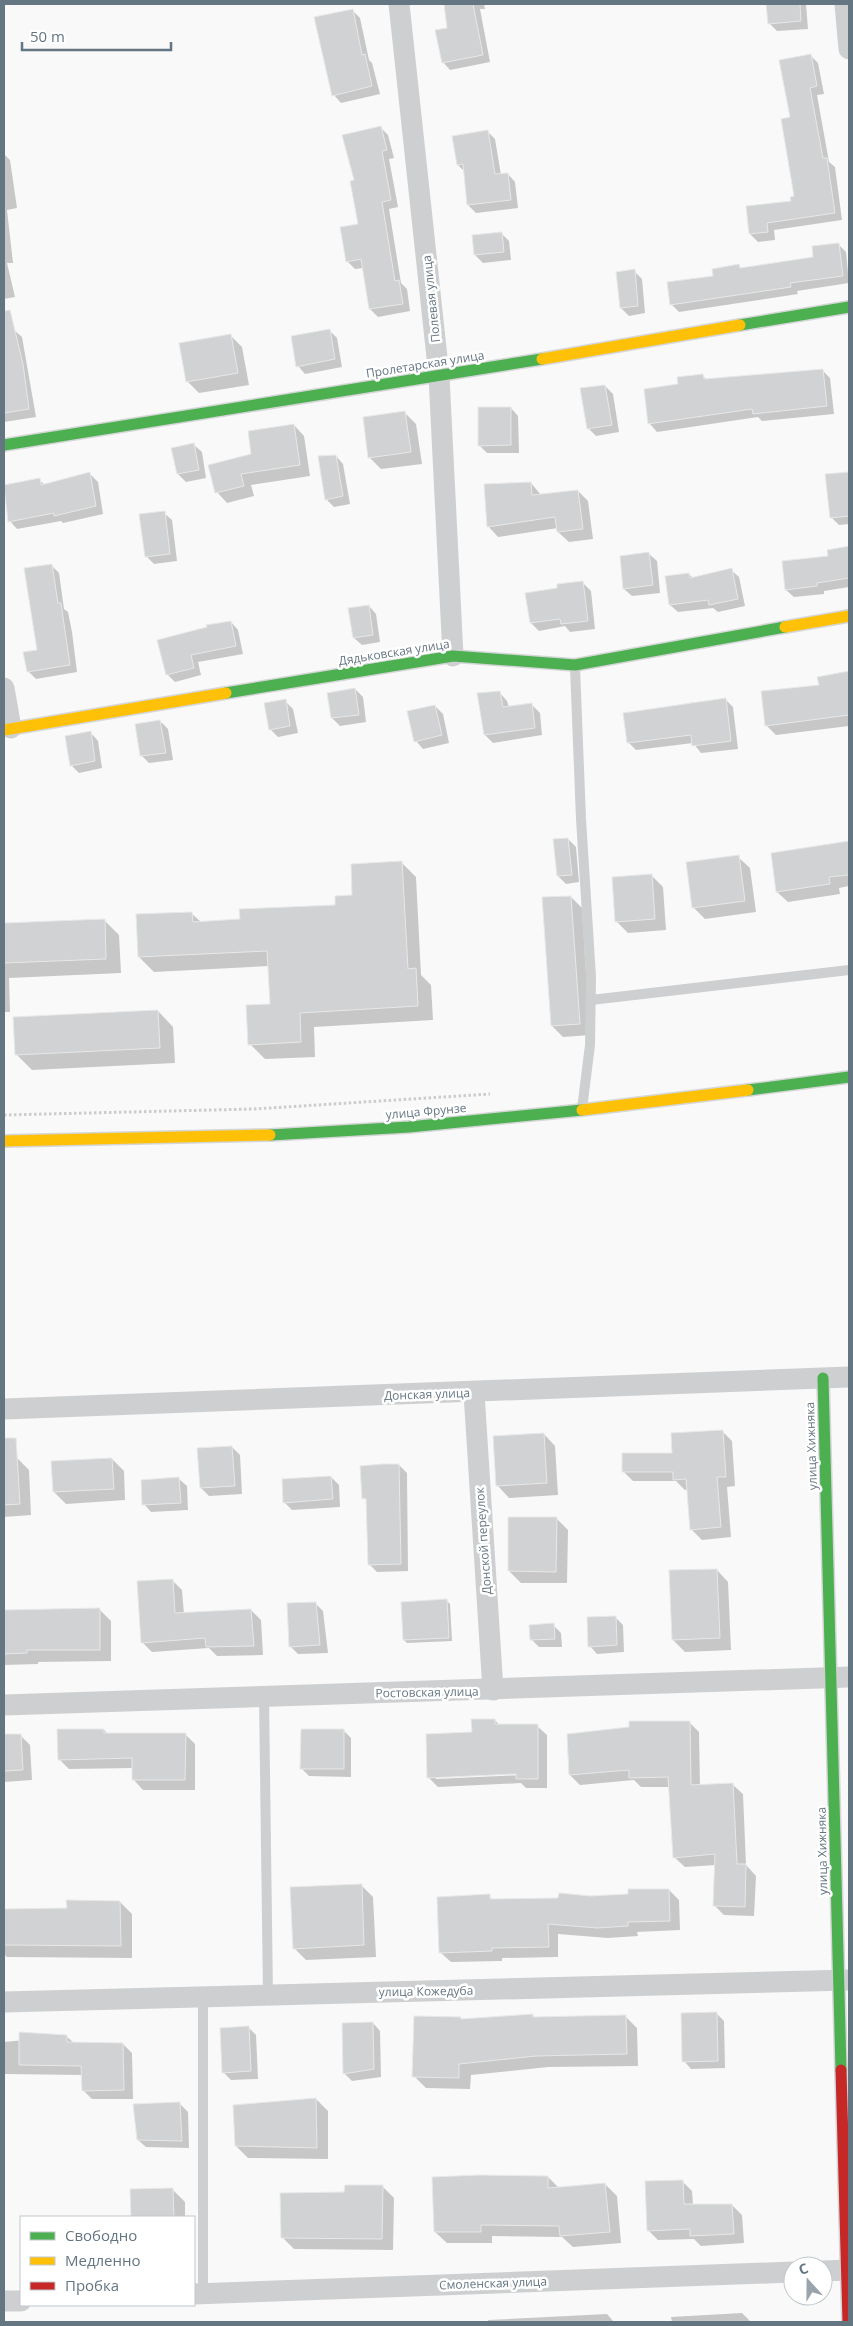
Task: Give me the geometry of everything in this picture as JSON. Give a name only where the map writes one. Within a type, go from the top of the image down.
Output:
[{"type":"street","name":"Полевая улица","points":[[399,4],[439,376],[453,656]]},
{"type":"street","points":[[845,4],[849,49]]},
{"type":"street","name":"Пролетарская улица","points":[[4,445],[439,376],[849,307]]},
{"type":"street","name":"Дядьковская улица","points":[[7,729],[453,656],[575,665],[849,616]]},
{"type":"street","points":[[4,688],[7,729]]},
{"type":"street","name":"улица Фрунзе","points":[[4,1141],[255,1136],[408,1127],[581,1110],[849,1077]]},
{"type":"street","name":"Донская улица","points":[[4,1409],[474,1393],[849,1377]]},
{"type":"street","name":"улица Хижняка","points":[[823,1378],[840,1677],[848,2322]]},
{"type":"street","name":"Донской переулок","points":[[474,1393],[493,1690]]},
{"type":"street","name":"Ростовская улица","points":[[4,1705],[840,1677]]},
{"type":"street","name":"улица Кожедуба","points":[[4,2002],[844,1980]]},
{"type":"street","points":[[833,2271],[848,2270]]},
{"type":"street","name":"Смоленская улица","points":[[198,2294],[783,2272]]},
{"type":"street","points":[[4,2301],[20,2301]]},
{"type":"lane","points":[[575,665],[591,1000],[590,1045],[581,1110]]},
{"type":"lane","points":[[591,1000],[849,970]]},
{"type":"lane","points":[[264,1696],[268,1995]]},
{"type":"lane","points":[[198,2294],[203,1997]]},
{"type":"path","points":[[4,1115],[254,1109],[497,1094]]},
{"type":"building","points":[[444,4],[473,4],[483,55],[442,63],[435,30],[447,28]]},
{"type":"building","points":[[766,4],[800,4],[801,21],[768,24]]},
{"type":"building","points":[[353,9],[362,55],[365,54],[372,86],[332,96],[314,17]]},
{"type":"building","points":[[811,54],[817,86],[810,88],[823,158],[827,158],[835,213],[767,223],[768,232],[749,234],[746,206],[791,201],[790,197],[794,196],[781,119],[790,117],[779,60]]},
{"type":"building","points":[[381,126],[387,150],[382,151],[391,200],[382,202],[395,281],[399,280],[403,304],[369,309],[361,259],[346,262],[340,227],[358,224],[350,181],[354,180],[342,135]]},
{"type":"building","points":[[488,130],[495,174],[508,173],[511,200],[467,205],[463,164],[457,165],[452,136]]},
{"type":"building","points":[[502,232],[504,252],[474,255],[472,235]]},
{"type":"building","points":[[839,243],[843,276],[790,283],[791,287],[670,305],[667,282],[713,276],[712,269],[739,264],[740,268],[813,257],[812,246]]},
{"type":"building","points":[[635,269],[638,306],[620,308],[616,272]]},
{"type":"building","points":[[10,310],[23,364],[29,409],[4,413],[4,311]]},
{"type":"building","points":[[330,329],[335,359],[296,367],[291,336]]},
{"type":"building","points":[[231,334],[238,373],[186,382],[179,343]]},
{"type":"building","points":[[823,369],[827,406],[753,414],[752,409],[648,424],[644,389],[678,384],[677,377],[703,374],[704,379]]},
{"type":"building","points":[[605,385],[612,425],[587,429],[580,388]]},
{"type":"building","points":[[478,407],[511,407],[511,445],[478,446]]},
{"type":"building","points":[[405,411],[411,452],[368,458],[363,417]]},
{"type":"building","points":[[294,424],[300,465],[241,474],[244,486],[215,493],[208,465],[251,454],[248,431]]},
{"type":"building","points":[[194,443],[199,470],[177,474],[171,448]]},
{"type":"building","points":[[336,455],[343,496],[325,500],[318,456]]},
{"type":"building","points":[[90,472],[96,506],[54,516],[54,513],[8,522],[4,485],[40,478],[41,485]]},
{"type":"building","points":[[849,472],[849,516],[830,518],[825,474]]},
{"type":"building","points":[[531,482],[532,495],[578,490],[583,529],[557,532],[555,517],[487,527],[484,484]]},
{"type":"building","points":[[165,511],[170,554],[145,557],[139,514]]},
{"type":"building","points":[[849,546],[849,578],[817,583],[817,586],[785,590],[782,561],[828,556],[827,550]]},
{"type":"building","points":[[649,552],[653,585],[623,589],[620,556]]},
{"type":"building","points":[[52,564],[58,603],[61,603],[70,665],[27,672],[23,652],[37,650],[24,568]]},
{"type":"building","points":[[732,568],[738,599],[709,605],[708,600],[669,605],[665,576],[689,573],[690,578]]},
{"type":"building","points":[[583,581],[588,621],[561,624],[560,619],[530,623],[525,593],[557,588],[557,584]]},
{"type":"building","points":[[369,605],[373,635],[353,638],[348,608]]},
{"type":"building","points":[[231,621],[236,646],[191,655],[194,668],[166,675],[157,640],[207,627],[206,625]]},
{"type":"building","points":[[849,671],[849,715],[765,726],[761,691],[819,685],[817,677]]},
{"type":"building","points":[[355,688],[359,715],[331,718],[327,693]]},
{"type":"building","points":[[500,691],[503,707],[532,703],[535,728],[484,735],[477,693]]},
{"type":"building","points":[[726,698],[731,741],[692,746],[691,735],[627,743],[623,713]]},
{"type":"building","points":[[286,699],[290,726],[269,730],[264,703]]},
{"type":"building","points":[[435,705],[442,735],[414,742],[407,711]]},
{"type":"building","points":[[160,720],[166,753],[140,756],[135,724]]},
{"type":"building","points":[[91,731],[95,761],[70,766],[65,736]]},
{"type":"building","points":[[568,838],[572,875],[557,876],[553,839]]},
{"type":"building","points":[[849,841],[849,875],[829,877],[830,884],[776,892],[771,853]]},
{"type":"building","points":[[739,855],[745,901],[692,908],[686,862]]},
{"type":"building","points":[[402,861],[408,969],[416,968],[418,1006],[300,1013],[301,1042],[248,1045],[246,1005],[270,1004],[267,951],[138,957],[136,914],[192,912],[193,922],[240,919],[239,909],[335,905],[335,896],[352,895],[351,864]]},
{"type":"building","points":[[652,874],[655,919],[615,922],[612,877]]},
{"type":"building","points":[[571,896],[580,1024],[551,1026],[542,897]]},
{"type":"building","points":[[105,919],[106,959],[4,963],[4,923]]},
{"type":"building","points":[[158,1010],[160,1048],[15,1055],[13,1017]]},
{"type":"building","points":[[723,1430],[726,1477],[717,1477],[721,1527],[690,1530],[686,1479],[673,1480],[673,1472],[622,1472],[622,1453],[672,1453],[671,1433]]},
{"type":"building","points":[[544,1433],[547,1483],[496,1486],[493,1436]]},
{"type":"building","points":[[4,1438],[16,1438],[20,1504],[4,1505]]},
{"type":"building","points":[[232,1446],[235,1486],[200,1488],[197,1448]]},
{"type":"building","points":[[112,1458],[114,1489],[53,1492],[51,1461]]},
{"type":"building","points":[[399,1464],[401,1564],[368,1565],[366,1498],[362,1499],[360,1466]]},
{"type":"building","points":[[331,1476],[333,1499],[283,1503],[282,1479]]},
{"type":"building","points":[[179,1477],[181,1503],[142,1505],[141,1480]]},
{"type":"building","points":[[508,1517],[557,1517],[556,1572],[508,1571]]},
{"type":"building","points":[[717,1569],[720,1638],[672,1640],[669,1570]]},
{"type":"building","points":[[173,1579],[175,1613],[251,1609],[254,1646],[206,1647],[205,1638],[141,1643],[137,1581]]},
{"type":"building","points":[[447,1599],[449,1638],[403,1640],[401,1602]]},
{"type":"building","points":[[316,1602],[320,1645],[289,1647],[287,1603]]},
{"type":"building","points":[[100,1608],[100,1650],[27,1650],[27,1653],[4,1654],[4,1610]]},
{"type":"building","points":[[616,1616],[617,1645],[588,1647],[587,1617]]},
{"type":"building","points":[[554,1623],[555,1639],[530,1640],[529,1625]]},
{"type":"building","points":[[471,1719],[495,1719],[495,1724],[538,1724],[538,1779],[516,1779],[516,1774],[427,1778],[426,1734],[472,1732]]},
{"type":"building","points":[[629,1721],[690,1721],[691,1785],[733,1783],[737,1864],[746,1864],[745,1907],[713,1906],[715,1854],[673,1858],[668,1777],[629,1778],[629,1770],[569,1775],[567,1734],[629,1727]]},
{"type":"building","points":[[57,1729],[104,1729],[104,1733],[186,1733],[185,1780],[132,1780],[132,1758],[58,1760]]},
{"type":"building","points":[[301,1729],[344,1729],[344,1769],[300,1769]]},
{"type":"building","points":[[4,1734],[21,1734],[23,1770],[4,1771]]},
{"type":"building","points":[[362,1884],[364,1945],[293,1949],[290,1887]]},
{"type":"building","points":[[628,1889],[669,1889],[670,1921],[628,1922],[628,1926],[597,1928],[548,1924],[549,1947],[492,1948],[492,1951],[439,1953],[437,1897],[490,1894],[490,1899],[558,1898],[559,1893],[590,1896],[628,1894]]},
{"type":"building","points":[[66,1900],[120,1901],[121,1946],[4,1945],[4,1909],[67,1908]]},
{"type":"building","points":[[717,2012],[718,2061],[682,2062],[681,2013]]},
{"type":"building","points":[[533,2014],[533,2017],[626,2015],[627,2054],[536,2056],[459,2064],[459,2078],[412,2077],[414,2016],[461,2017],[461,2019]]},
{"type":"building","points":[[373,2022],[374,2069],[343,2074],[342,2023]]},
{"type":"building","points":[[249,2026],[251,2071],[222,2073],[220,2028]]},
{"type":"building","points":[[19,2032],[67,2035],[67,2042],[123,2043],[124,2090],[82,2091],[81,2066],[19,2065]]},
{"type":"building","points":[[316,2098],[317,2148],[235,2146],[233,2105]]},
{"type":"building","points":[[180,2102],[182,2141],[137,2140],[133,2104]]},
{"type":"building","points":[[480,2175],[548,2176],[548,2188],[605,2183],[610,2232],[560,2236],[559,2226],[481,2225],[481,2232],[434,2232],[432,2177]]},
{"type":"building","points":[[683,2180],[684,2204],[732,2204],[734,2234],[690,2236],[690,2229],[647,2231],[645,2181]]},
{"type":"building","points":[[345,2185],[383,2185],[382,2239],[281,2238],[280,2193],[344,2192]]},
{"type":"building","points":[[173,2188],[174,2216],[131,2216],[130,2189]]},
{"type":"traffic: fast","points":[[740,325],[849,307]]},
{"type":"traffic: fast","points":[[4,445],[542,359]]},
{"type":"traffic: fast","points":[[226,693],[453,656],[575,665],[785,627]]},
{"type":"traffic: fast","points":[[748,1090],[849,1077]]},
{"type":"traffic: fast","points":[[270,1135],[409,1127],[582,1110]]},
{"type":"traffic: fast","points":[[823,1378],[841,2070]]},
{"type":"traffic: slow","points":[[542,359],[740,325]]},
{"type":"traffic: slow","points":[[785,627],[849,616]]},
{"type":"traffic: slow","points":[[4,730],[226,693]]},
{"type":"traffic: slow","points":[[582,1110],[748,1090]]},
{"type":"traffic: slow","points":[[4,1141],[270,1135]]},
{"type":"traffic: jam","points":[[841,2070],[848,2322]]}]
